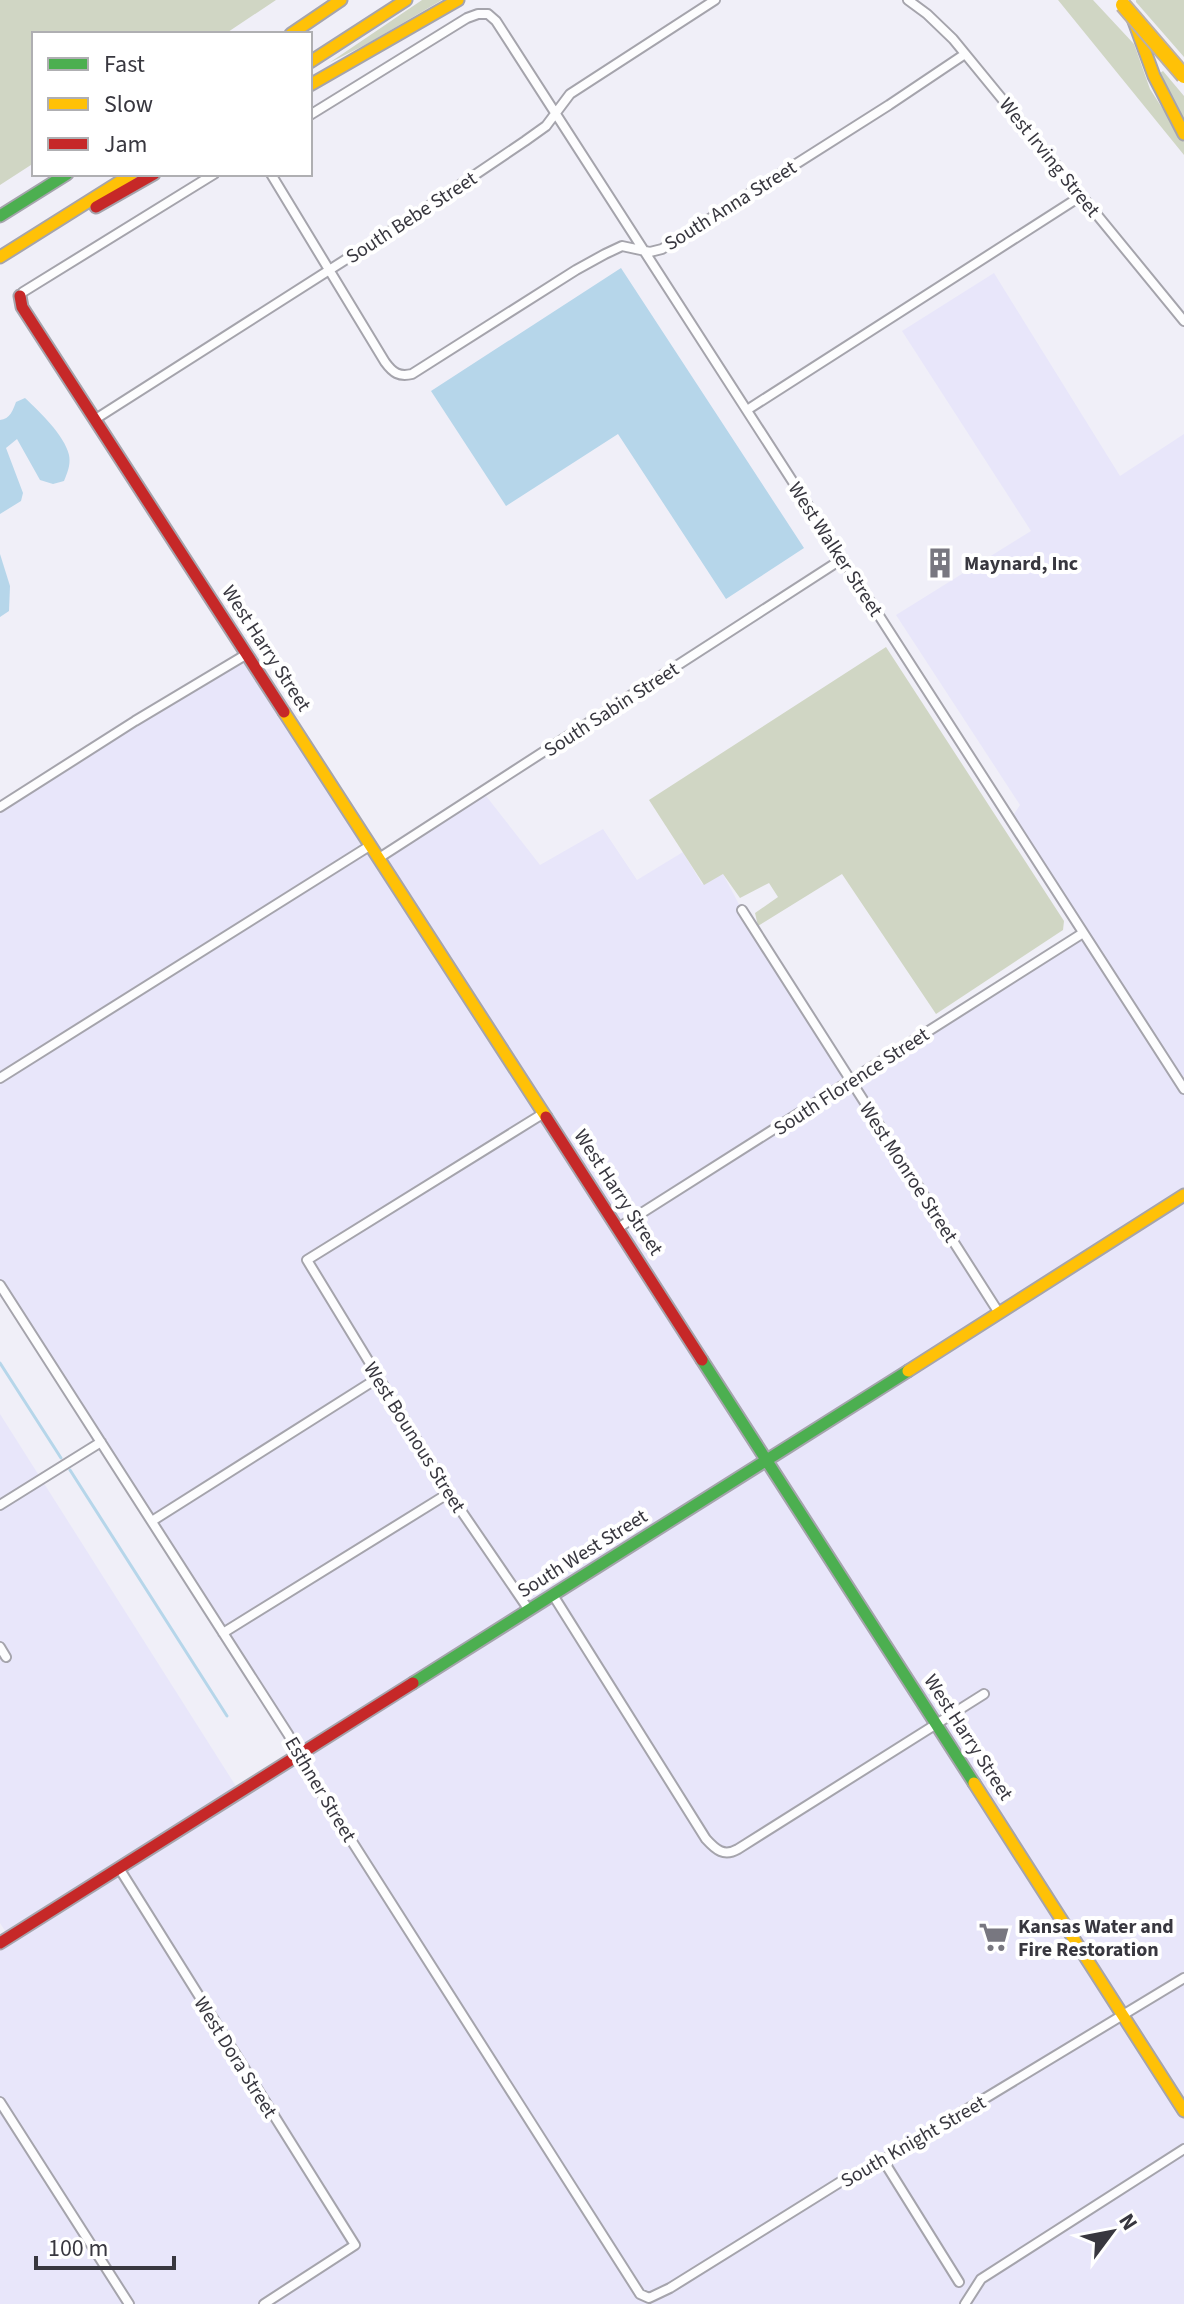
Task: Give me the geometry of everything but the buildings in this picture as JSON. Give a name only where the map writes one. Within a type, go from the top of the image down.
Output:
[{"type":"main road","points":[[294,32],[341,0]]},
{"type":"main road","points":[[312,61],[406,0]]},
{"type":"main road","points":[[312,84],[458,0]]},
{"type":"main road","points":[[1121,1],[1184,76]]},
{"type":"main road","points":[[1121,1],[1166,105],[1184,134]]},
{"type":"main road","points":[[0,216],[64,176]]},
{"type":"main road","points":[[0,257],[129,176]]},
{"type":"main road","points":[[34,235],[61,227],[150,176]]},
{"type":"main road","name":"West Harry Street","points":[[20,296],[22,307],[94,420],[544,1113],[1184,2111]]},
{"type":"main road","name":"South West Street","points":[[0,1943],[1184,1195]]},
{"type":"street","name":"South Bebe Street","points":[[94,420],[513,150],[546,126],[570,94],[715,0]]},
{"type":"street","name":"West Irving Street","points":[[908,0],[927,14],[965,54],[1184,321]]},
{"type":"street","name":"West Walker Street","points":[[312,114],[467,18],[488,14],[496,21],[1184,1089]]},
{"type":"street","name":"South Anna Street","points":[[329,270],[385,362],[396,374],[412,374],[605,254],[622,246],[650,252],[662,249],[965,54]]},
{"type":"street","points":[[20,296],[211,176]]},
{"type":"street","points":[[272,176],[329,270]]},
{"type":"street","points":[[747,410],[1081,196]]},
{"type":"street","name":"South Sabin Street","points":[[0,1078],[375,851],[842,559]]},
{"type":"street","points":[[0,807],[247,654]]},
{"type":"street","name":"West Monroe Street","points":[[742,910],[999,1313]]},
{"type":"street","name":"South Florence Street","points":[[618,1228],[1083,933]]},
{"type":"street","name":"West Bounous Street","points":[[529,1610],[449,1493],[307,1260],[544,1113]]},
{"type":"street","name":"Esthner Street","points":[[0,1285],[640,2294]]},
{"type":"street","points":[[152,1521],[378,1378]]},
{"type":"street","points":[[0,1505],[101,1442]]},
{"type":"street","points":[[223,1633],[449,1493]]},
{"type":"street","points":[[553,1595],[706,1839],[718,1852],[731,1854],[984,1694]]},
{"type":"street","points":[[0,1647],[6,1657]]},
{"type":"street","name":"West Dora Street","points":[[119,1868],[355,2245],[264,2304]]},
{"type":"street","name":"South Knight Street","points":[[640,2294],[649,2298],[655,2296],[1184,1978]]},
{"type":"street","points":[[0,2102],[129,2304]]},
{"type":"street","points":[[965,2304],[981,2279],[1184,2149]]},
{"type":"street","points":[[883,2160],[959,2282]]},
{"type":"shaded area","points":[[621,268],[804,548],[726,599],[618,434],[506,506],[431,391]]},
{"type":"shaded area","points":[[994,273],[1120,476],[1184,434],[1184,2304],[0,2304],[0,1943],[9,1937],[0,1923],[0,1414],[239,1791],[299,1754],[0,1286],[0,808],[247,654],[378,858],[483,792],[540,865],[603,829],[637,880],[683,852],[702,884],[723,874],[742,910],[851,1081],[1083,933],[1010,820],[1020,805],[896,615],[1031,531],[902,331]]},
{"type":"shaded area","points":[[25,398],[62,440],[69,455],[69,466],[64,481],[53,484],[40,480],[17,439],[6,448],[23,493],[21,501],[0,514],[0,420],[9,416],[16,402]]},
{"type":"shaded area","points":[[0,554],[10,586],[9,611],[0,617]]},
{"type":"green space","points":[[0,0],[276,0],[228,32],[32,32],[32,164],[0,185]]},
{"type":"green space","points":[[422,0],[442,0],[329,63]]},
{"type":"green space","points":[[1058,0],[1093,0],[1134,44],[1150,89],[1184,142],[1184,155]]},
{"type":"green space","points":[[1184,0],[1184,57],[1136,2]]},
{"type":"green space","points":[[1163,71],[1184,96],[1184,123],[1158,74]]},
{"type":"green space","points":[[886,647],[1064,921],[1063,930],[936,1014],[842,874],[758,926],[755,913],[778,897],[769,883],[740,898],[723,874],[704,885],[649,800]]},
{"type":"waterway","points":[[0,1363],[61,1458]]},
{"type":"waterway","points":[[70,1470],[227,1716]]},
{"type":"traffic: fast","points":[[0,216],[64,176]]},
{"type":"traffic: fast","points":[[702,1360],[974,1783]]},
{"type":"traffic: fast","points":[[413,1683],[908,1371]]},
{"type":"traffic: slow","points":[[294,32],[341,0]]},
{"type":"traffic: slow","points":[[312,61],[406,0]]},
{"type":"traffic: slow","points":[[312,84],[458,0]]},
{"type":"traffic: slow","points":[[1123,5],[1184,76]]},
{"type":"traffic: slow","points":[[1132,16],[1154,76],[1184,134]]},
{"type":"traffic: slow","points":[[0,257],[129,176]]},
{"type":"traffic: slow","points":[[284,712],[546,1117]]},
{"type":"traffic: slow","points":[[908,1371],[1184,1195]]},
{"type":"traffic: slow","points":[[974,1783],[1184,2111]]},
{"type":"traffic: jam","points":[[96,207],[150,176]]},
{"type":"traffic: jam","points":[[20,296],[22,307],[284,712]]},
{"type":"traffic: jam","points":[[546,1117],[702,1360]]},
{"type":"traffic: jam","points":[[0,1943],[413,1683]]},
{"type":"place","name":"Maynard, Inc","points":[[940,563]]},
{"type":"place","name":"Kansas Water and Fire Restoration","points":[[994,1937]]}]
